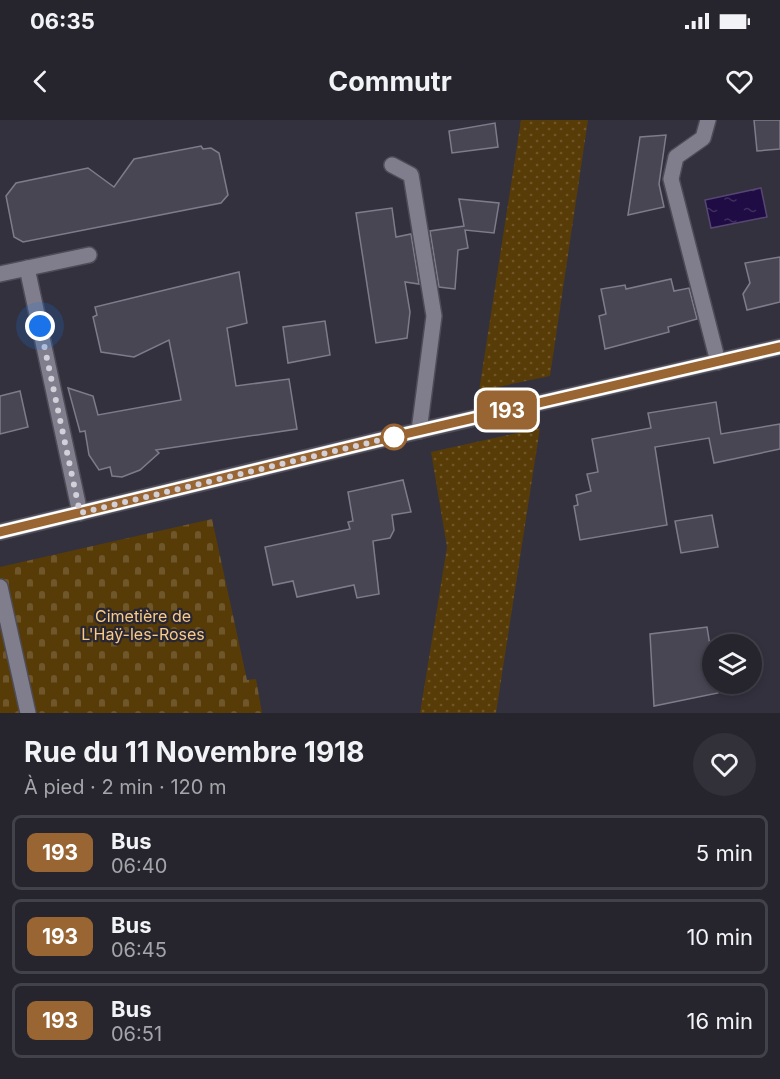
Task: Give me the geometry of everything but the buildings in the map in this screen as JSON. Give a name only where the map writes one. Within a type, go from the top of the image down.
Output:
[{"type":"street","points":[[708,120],[703,138],[676,157],[671,179],[718,362]]},
{"type":"street","points":[[392,165],[411,175],[433,308],[419,431]]},
{"type":"street","points":[[0,274],[89,255]]},
{"type":"street","points":[[27,268],[80,513]]},
{"type":"street","points":[[0,532],[780,346]]},
{"type":"street","points":[[0,592],[28,713]]},
{"type":"green space","points":[[521,120],[588,120],[550,376],[479,391]]},
{"type":"green space","points":[[540,428],[496,713],[420,713],[447,547],[431,452]]},
{"type":"green space","name":"Cimetière de L'Haÿ-les-Roses","points":[[212,519],[247,680],[256,679],[262,713],[0,713],[0,567]]},
{"type":"water","points":[[761,188],[767,217],[711,228],[705,200]]},
{"type":"bus line","name":"193","points":[[0,532],[375,441],[780,347]]},
{"type":"route","points":[[40,326],[80,513],[397,436],[394,437]]}]
